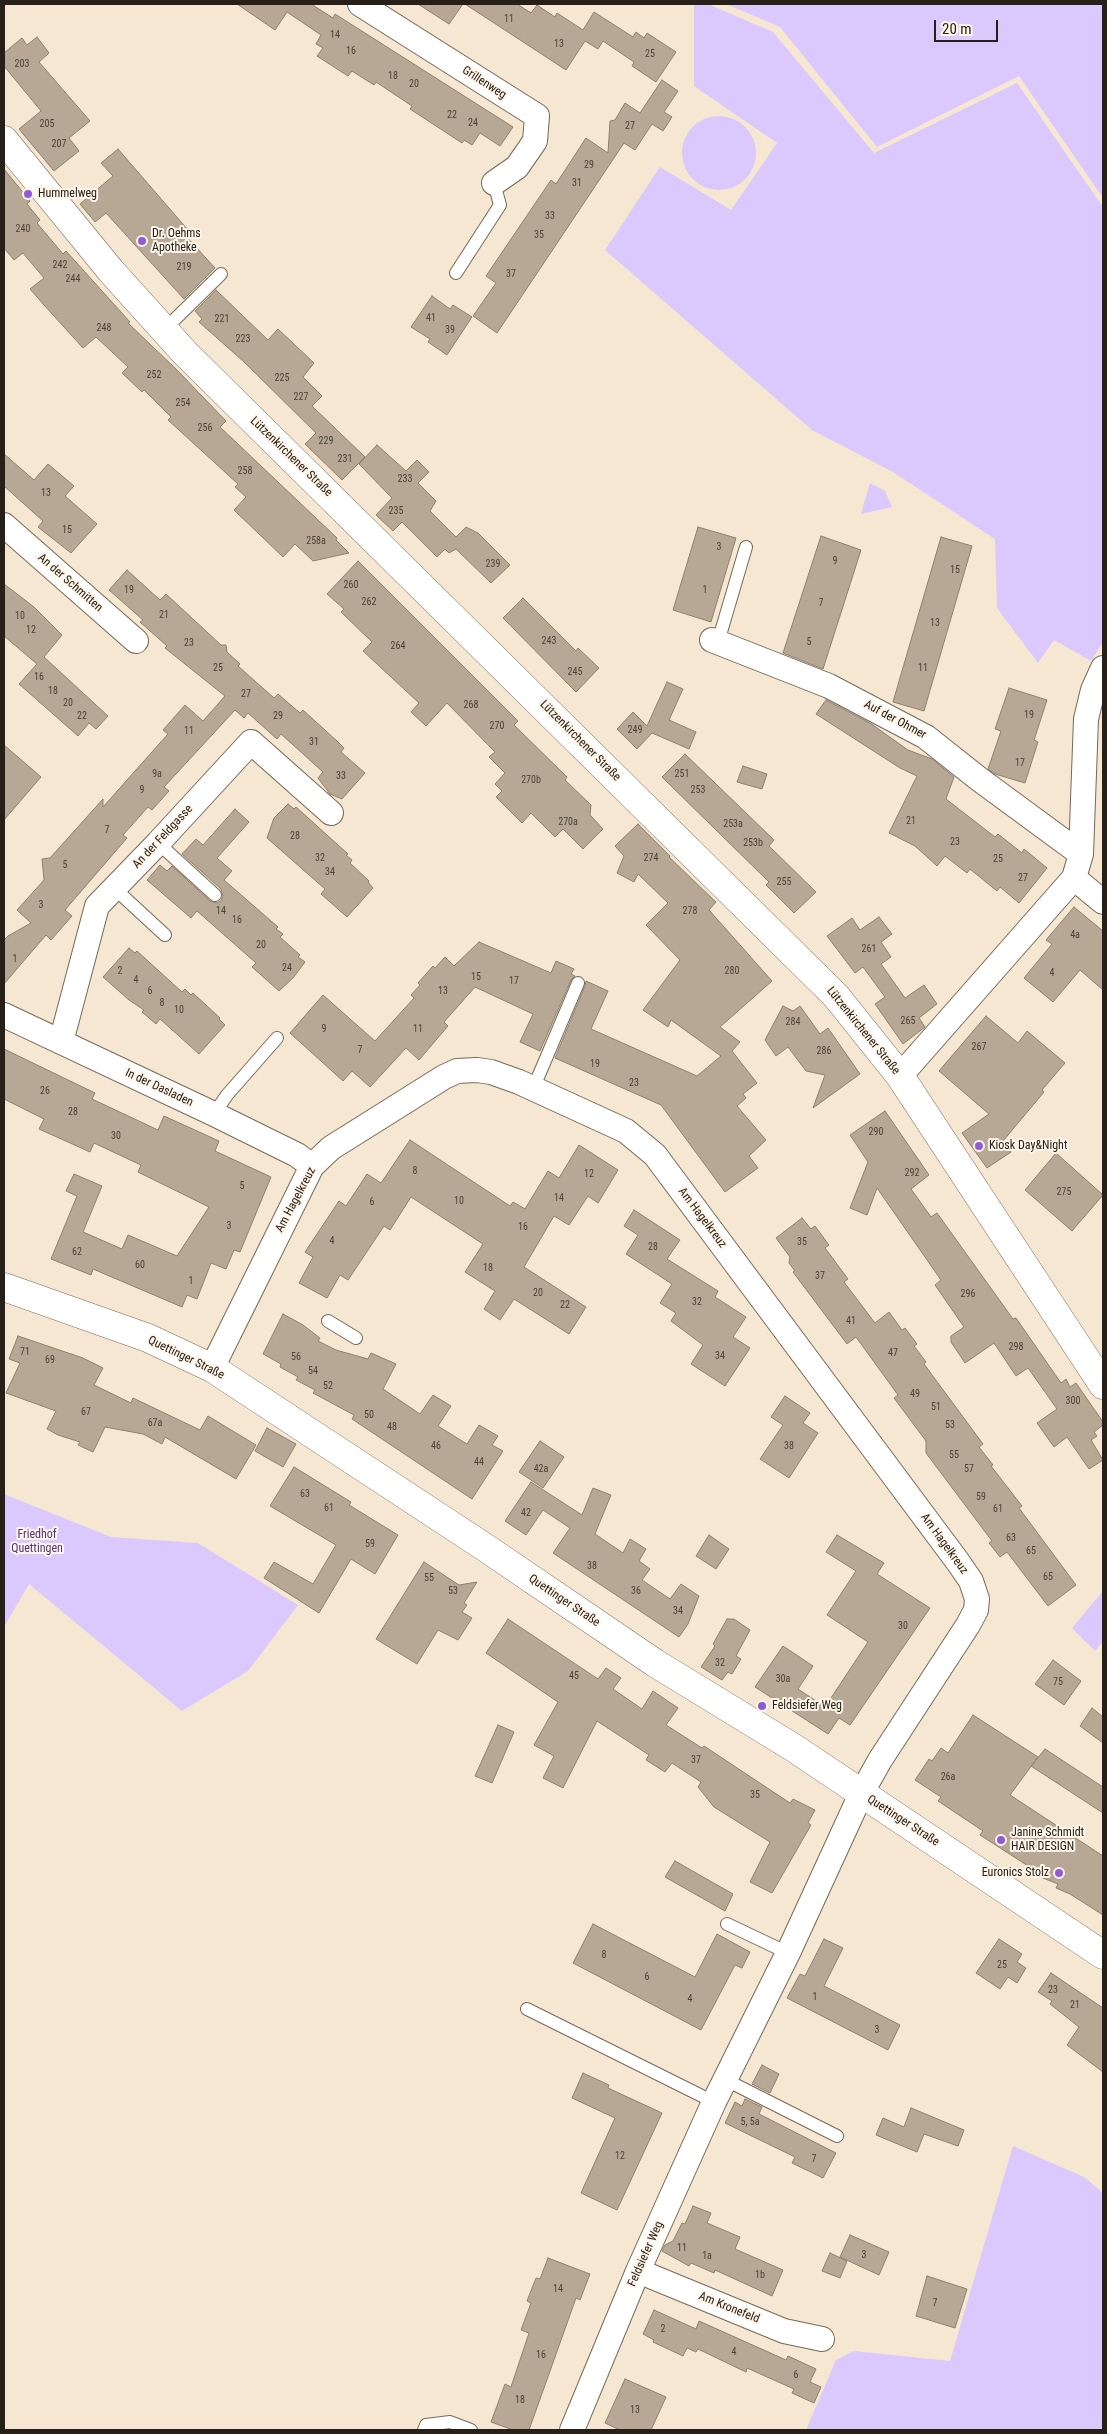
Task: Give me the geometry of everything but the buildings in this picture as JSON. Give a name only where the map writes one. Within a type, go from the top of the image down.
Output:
[{"type":"main road","name":"Lützenkirchener Straße","points":[[4,140],[111,271],[185,353],[836,996],[900,1076],[1103,1385]]},
{"type":"main road","name":"Quettinger Straße","points":[[4,1286],[148,1338],[212,1368],[486,1548],[655,1663],[794,1748],[1103,1955]]},
{"type":"street","name":"Grillenweg","points":[[360,4],[537,116],[535,141],[517,167],[494,183]]},
{"type":"street","name":"An der Schmitten","points":[[4,526],[136,641]]},
{"type":"street","name":"Auf der Ohmer","points":[[715,641],[829,686],[926,736],[986,785],[1081,854]]},
{"type":"street","points":[[900,1076],[1074,878],[1081,854],[1086,719],[1093,690],[1103,668]]},
{"type":"street","name":"An der Feldgasse","points":[[61,1042],[97,906],[158,843],[250,742],[331,813]]},
{"type":"street","points":[[1074,878],[1103,902]]},
{"type":"street","name":"In der Dasladen","points":[[4,1015],[214,1114],[296,1155],[312,1166]]},
{"type":"street","name":"Am Hagelkreuz","points":[[212,1368],[312,1166],[331,1148],[444,1076],[457,1071],[477,1070],[491,1072],[626,1131],[655,1155],[971,1581],[977,1599],[976,1610],[880,1760],[861,1794]]},
{"type":"street","name":"Feldsiefer Weg","points":[[572,2430],[638,2271],[714,2102],[788,1953],[861,1794]]},
{"type":"street","name":"Am Kronefeld","points":[[638,2271],[784,2331],[822,2339]]},
{"type":"lane","points":[[456,273],[500,206],[494,183]]},
{"type":"lane","points":[[164,330],[220,274]]},
{"type":"lane","points":[[715,641],[746,546]]},
{"type":"lane","points":[[158,843],[215,895]]},
{"type":"lane","points":[[114,888],[165,935]]},
{"type":"lane","points":[[533,1089],[578,983]]},
{"type":"lane","points":[[214,1114],[227,1095],[277,1038]]},
{"type":"lane","points":[[328,1321],[356,1338]]},
{"type":"lane","points":[[727,1924],[788,1953]]},
{"type":"lane","points":[[528,2009],[714,2102]]},
{"type":"lane","points":[[726,2080],[837,2136]]},
{"type":"lane","points":[[424,2430],[426,2425],[450,2422],[471,2430]]},
{"type":"green space","points":[[694,4],[708,4],[773,32],[874,153],[1017,83],[1103,207],[1103,642],[1091,661],[1054,640],[1038,663],[997,608],[995,539],[893,472],[812,430],[605,250],[660,167],[731,210],[777,143],[694,86]]},
{"type":"green space","points":[[726,4],[1103,4],[1103,198],[1019,76],[877,147],[780,27]]},
{"type":"green space","points":[[719,116],[740,122],[750,132],[756,153],[750,174],[740,184],[719,190],[698,184],[688,174],[682,153],[688,132],[698,122]]},
{"type":"green space","points":[[870,483],[885,491],[892,507],[861,514]]},
{"type":"green space","name":"Friedhof Quettingen","points":[[4,1494],[111,1537],[198,1543],[298,1605],[248,1671],[182,1711],[29,1584],[4,1627]]},
{"type":"green space","points":[[1103,1591],[1103,1641],[1095,1651],[1072,1628]]},
{"type":"green space","points":[[1013,2146],[1084,2177],[1103,2193],[1103,2430],[806,2430],[836,2360],[854,2351],[950,2361]]},
{"type":"place","name":"Hummelweg","points":[[28,194]]},
{"type":"place","name":"Dr. Oehms Apotheke","points":[[142,241]]},
{"type":"place","name":"Kiosk Day&Night","points":[[979,1146]]},
{"type":"place","name":"Feldsiefer Weg","points":[[762,1706]]},
{"type":"place","name":"Janine Schmidt HAIR DESIGN","points":[[1001,1840]]},
{"type":"place","name":"Euronics Stolz","points":[[1059,1873]]}]
